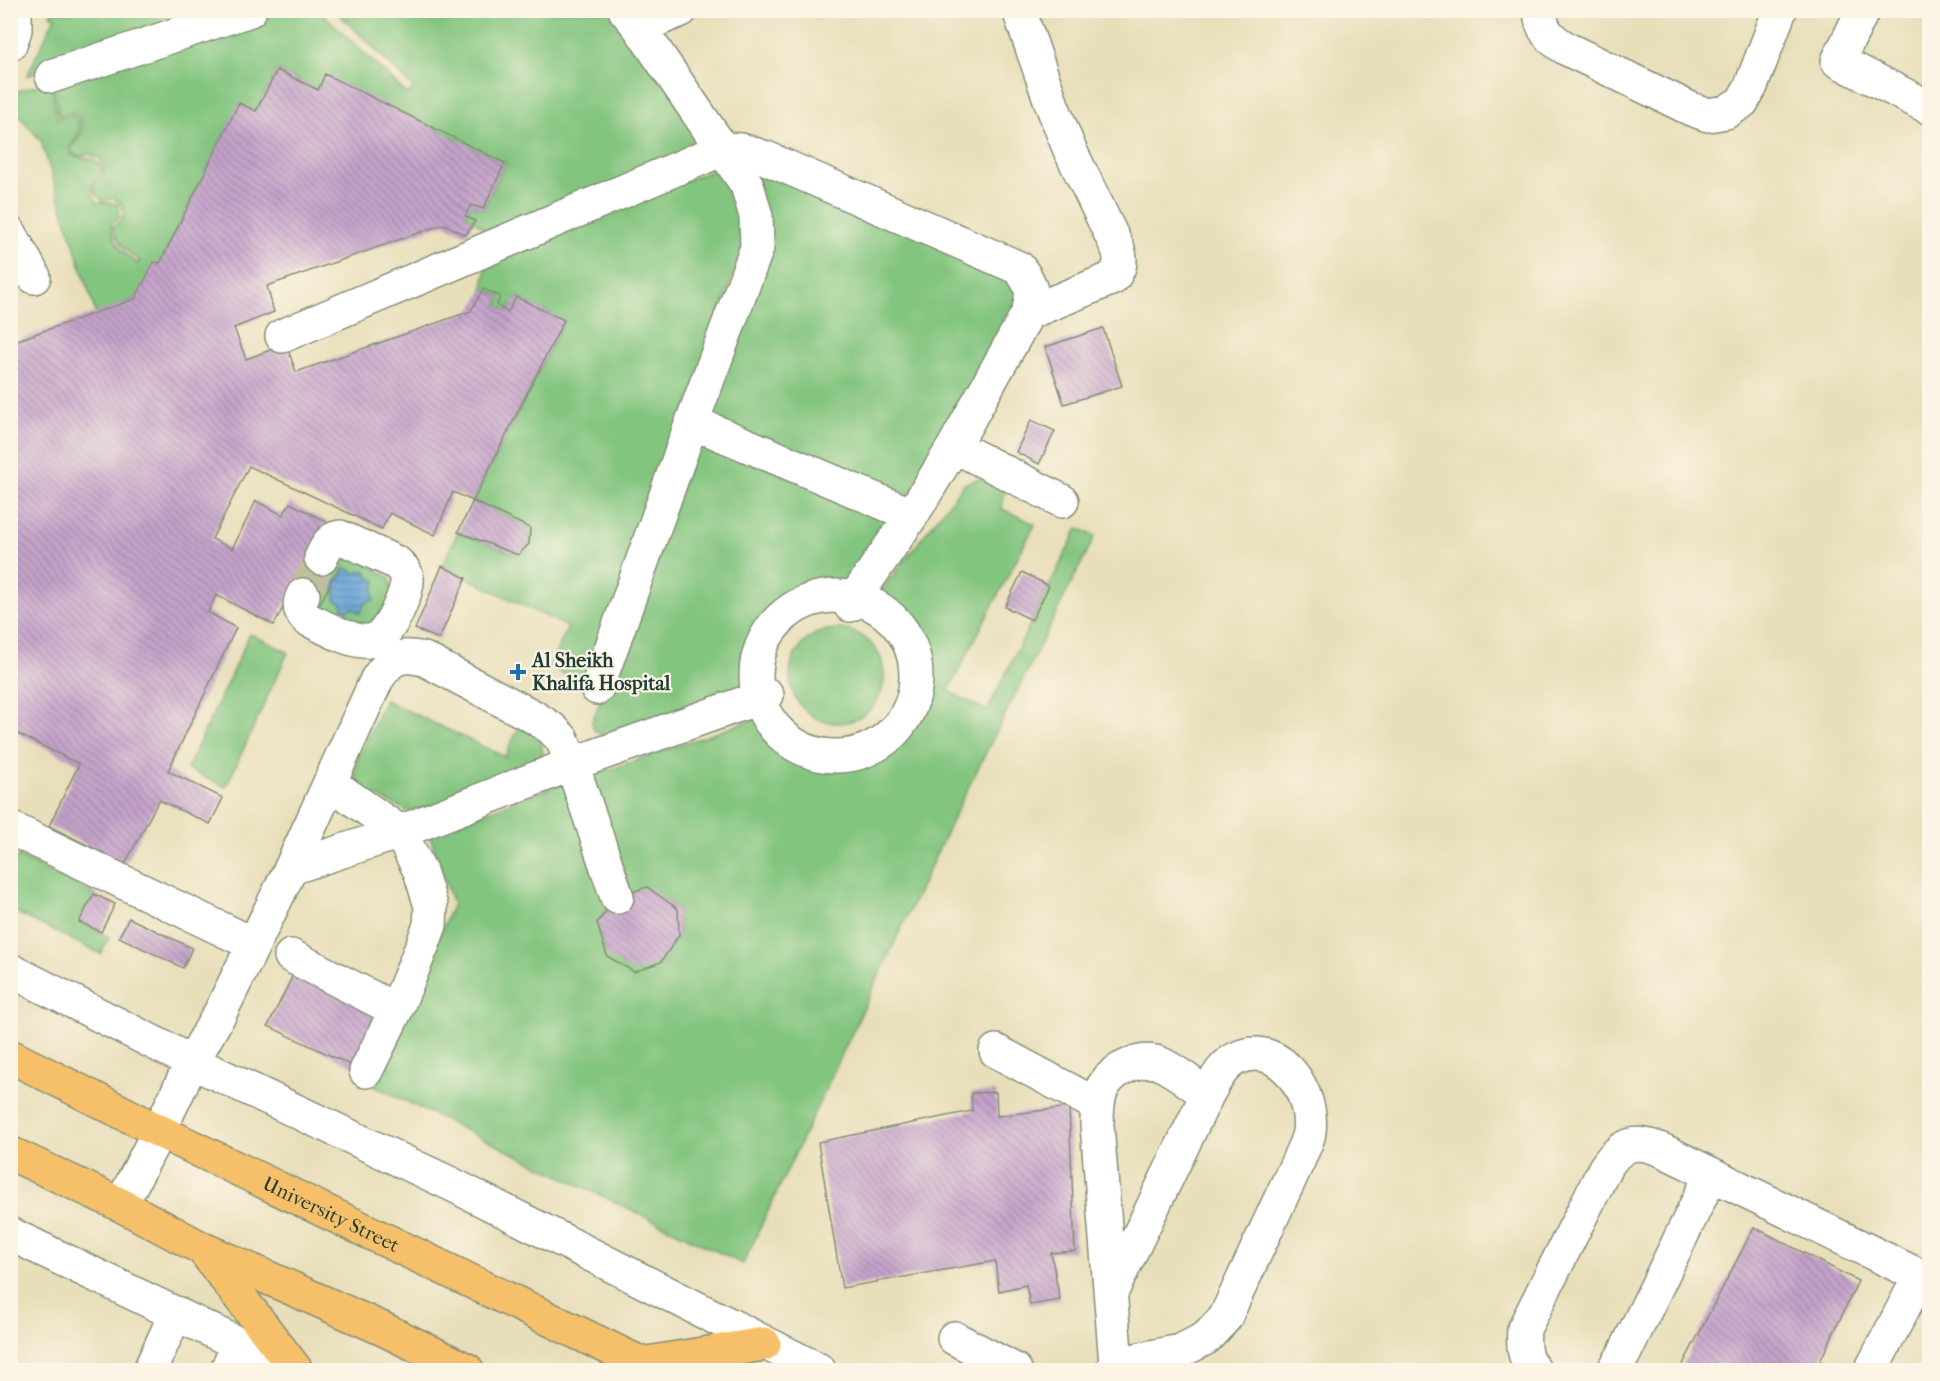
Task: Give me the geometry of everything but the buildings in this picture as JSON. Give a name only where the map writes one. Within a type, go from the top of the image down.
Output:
[{"type":"main road","name":"University Street","points":[[10,1056],[159,1131],[648,1367]]},
{"type":"main road","points":[[10,1154],[121,1205],[203,1250],[383,1329],[467,1371]]},
{"type":"main road","points":[[203,1250],[295,1371]]},
{"type":"main road","points":[[648,1367],[764,1344]]},
{"type":"street","points":[[10,44],[15,30],[15,10]]},
{"type":"street","points":[[52,76],[250,10]]},
{"type":"street","points":[[597,688],[757,248],[756,216],[747,185],[632,19],[681,10]]},
{"type":"street","points":[[1019,10],[1069,148],[1121,258],[1119,270],[1113,278],[1028,313]]},
{"type":"street","points":[[1540,10],[1541,22],[1551,39],[1690,109],[1708,115],[1726,112],[1742,102],[1751,86],[1780,10]]},
{"type":"street","points":[[1863,10],[1838,61],[1929,108]]},
{"type":"street","points":[[282,336],[723,149],[741,150],[766,159],[1018,268],[1029,281],[1032,298],[1028,313],[954,446],[912,515],[852,601]]},
{"type":"street","points":[[10,232],[34,277]]},
{"type":"street","points":[[692,422],[912,515]]},
{"type":"street","points":[[954,446],[1062,501]]},
{"type":"street","points":[[121,1205],[192,1062],[220,1013],[385,667],[388,647],[387,629],[407,587],[407,578],[403,569],[397,563],[340,537],[331,540],[321,558]]},
{"type":"street","points":[[303,595],[300,607],[307,619],[351,639],[371,641],[409,656],[424,659],[551,728],[562,739],[572,764],[617,897]]},
{"type":"street","points":[[831,595],[852,601],[878,606],[896,622],[909,641],[916,665],[916,689],[909,711],[895,731],[875,746],[853,754],[828,756],[805,750],[784,738],[768,720],[755,675],[756,667],[759,651],[769,629],[786,612],[807,600],[831,595]]},
{"type":"street","points":[[291,868],[400,832],[572,764],[762,697]]},
{"type":"street","points":[[330,783],[400,832],[420,871],[431,906],[430,926],[396,1010],[366,1071]]},
{"type":"street","points":[[10,828],[253,944]]},
{"type":"street","points":[[291,956],[396,1010]]},
{"type":"street","points":[[10,970],[192,1062],[451,1184],[819,1371]]},
{"type":"street","points":[[996,1051],[1097,1105]]},
{"type":"street","points":[[1111,1293],[1221,1070],[1238,1057],[1259,1053],[1277,1059],[1297,1079],[1308,1105],[1309,1132],[1290,1179],[1225,1318],[1206,1338],[1181,1351],[1114,1367],[1097,1105],[1104,1085],[1118,1070],[1137,1062],[1158,1063],[1177,1073],[1207,1095]]},
{"type":"street","points":[[1534,1371],[1528,1364],[1523,1346],[1524,1329],[1605,1168],[1615,1153],[1630,1144],[1648,1144],[1924,1278],[1871,1371]]},
{"type":"street","points":[[1614,1371],[1711,1175]]},
{"type":"street","points":[[10,1234],[176,1313],[233,1357],[295,1371]]},
{"type":"street","points":[[150,1371],[176,1313]]},
{"type":"street","points":[[954,1338],[1016,1371]]},
{"type":"green space","points":[[52,11],[227,11],[27,76],[55,17],[50,15]]},
{"type":"green space","points":[[268,11],[320,11],[407,94],[414,88],[336,11],[620,11],[701,133],[696,148],[494,239],[475,221],[465,216],[471,205],[483,209],[505,163],[325,75],[318,90],[277,70],[256,111],[239,104],[160,263],[135,299],[96,314],[41,141],[10,105],[17,91],[51,82],[57,120],[71,116],[78,121],[79,133],[69,148],[71,155],[94,160],[102,168],[100,176],[91,186],[93,194],[98,202],[119,205],[120,217],[111,225],[113,237],[128,257],[138,264],[140,261],[123,247],[114,232],[113,227],[123,219],[122,204],[113,198],[103,201],[95,193],[93,187],[102,178],[104,167],[100,159],[89,154],[79,156],[73,154],[71,149],[81,133],[80,119],[71,113],[59,117],[53,82]]},
{"type":"green space","points":[[759,163],[1027,285],[905,503],[718,423],[710,408],[758,193]]},
{"type":"green space","points":[[723,166],[750,227],[588,687],[549,667],[568,627],[442,566],[458,532],[517,555],[529,544],[530,528],[473,501],[564,321],[517,297],[508,312],[497,305],[500,296],[483,289],[487,258]]},
{"type":"green space","points":[[699,441],[892,516],[843,594],[803,601],[774,619],[763,633],[756,649],[751,689],[607,739],[594,730],[592,722]]},
{"type":"green space","points":[[977,479],[985,479],[1005,490],[1002,509],[1035,524],[948,691],[987,711],[1078,528],[1095,536],[958,808],[743,1264],[374,1086],[453,904],[429,833],[572,780],[613,902],[597,923],[607,955],[634,971],[661,962],[679,935],[678,909],[647,888],[623,895],[583,779],[758,718],[783,745],[812,758],[827,761],[859,759],[887,745],[909,721],[916,707],[922,676],[921,660],[910,631],[897,616],[873,601],[964,484]]},
{"type":"green space","points":[[349,553],[390,578],[390,602],[366,627],[322,611],[320,604],[344,557]],"holes":[[[376,581],[365,603],[335,600],[335,590]]]},
{"type":"green space","points":[[837,629],[855,633],[870,643],[880,658],[884,676],[880,694],[870,709],[855,719],[837,723],[819,719],[804,709],[794,694],[790,676],[794,658],[804,643],[819,633]]},
{"type":"green space","points":[[250,634],[288,652],[226,787],[187,769]]},
{"type":"green space","points":[[385,700],[505,757],[520,725],[541,741],[543,755],[539,763],[431,807],[408,811],[365,791],[355,775],[356,764]]},
{"type":"green space","points":[[18,856],[94,894],[80,922],[109,937],[101,954],[11,910],[10,871]]},
{"type":"water","points":[[345,568],[356,573],[365,570],[369,578],[376,581],[373,591],[374,600],[365,603],[360,613],[353,608],[344,611],[342,603],[335,600],[333,581],[341,577]]},
{"type":"tunnel","points":[[303,595],[321,558]]},
{"type":"place","name":"Al Sheikh Khalifa Hospital","points":[[518,672]]}]
